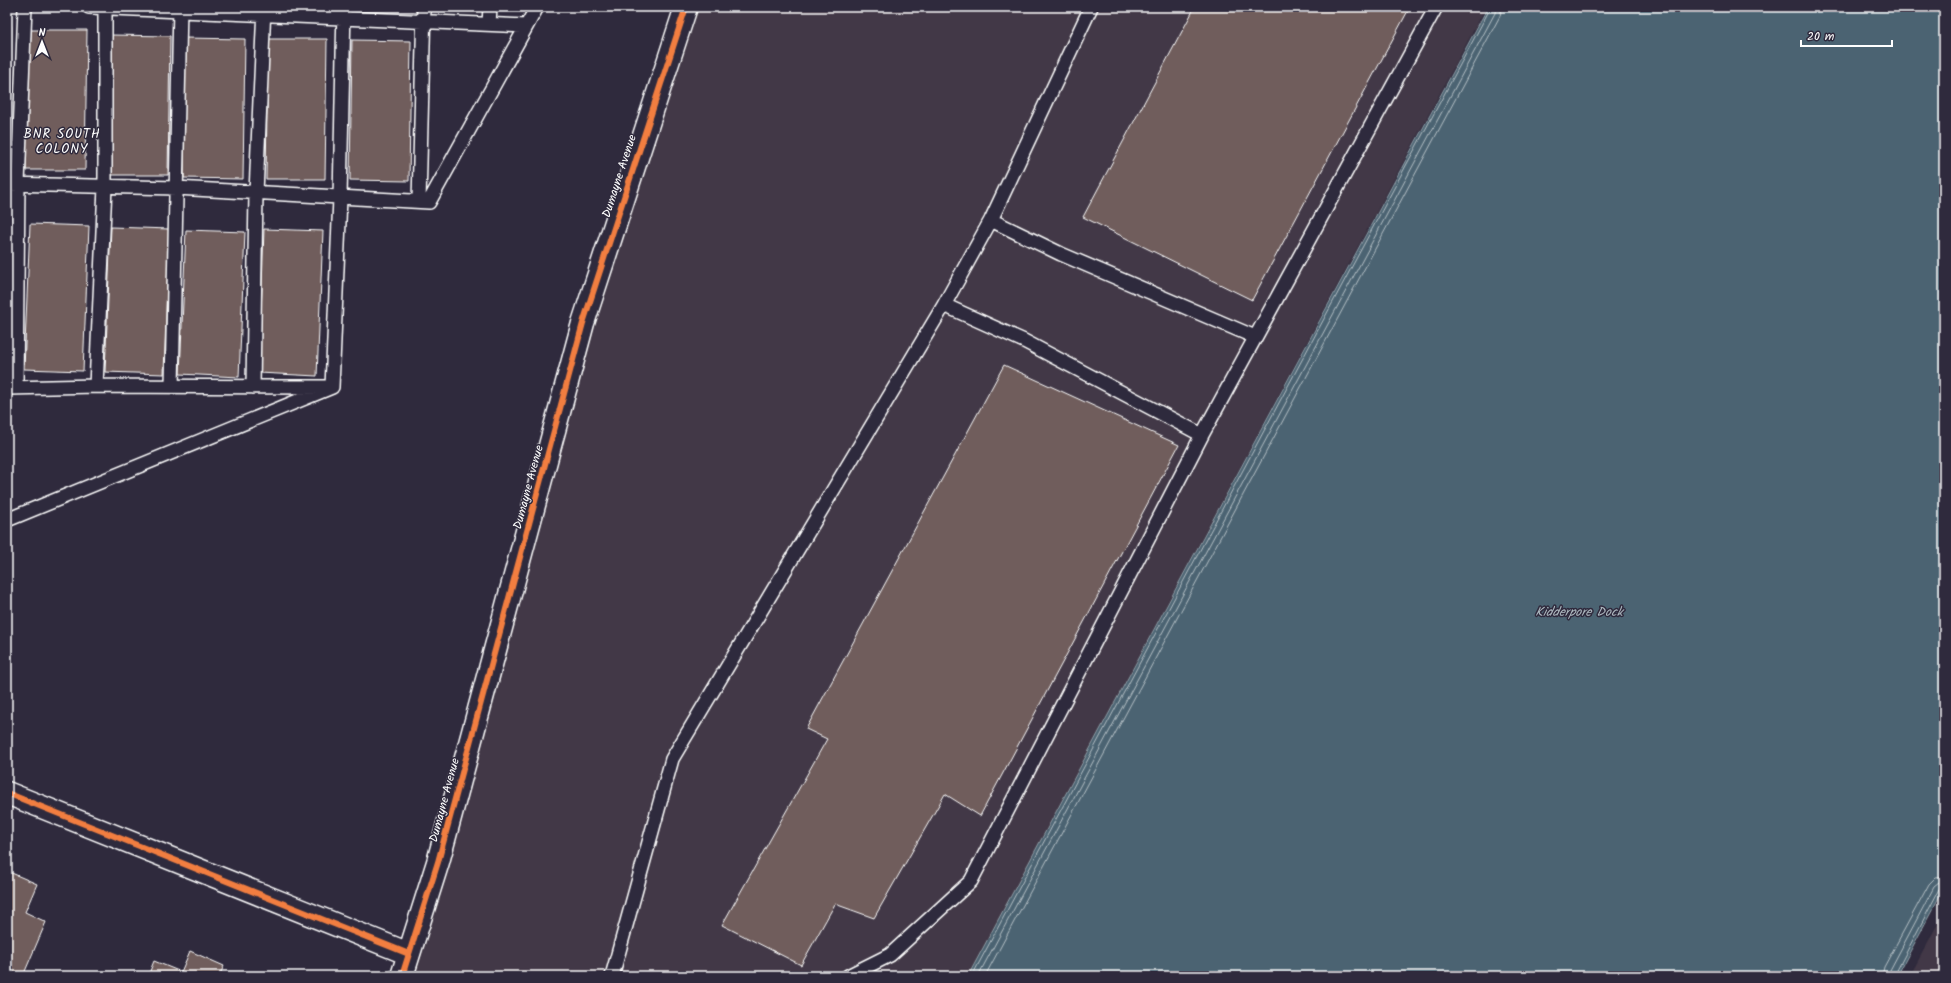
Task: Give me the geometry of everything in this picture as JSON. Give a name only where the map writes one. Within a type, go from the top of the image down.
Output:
[{"type":"street","name":"Dumayne Avenue","points":[[402,976],[438,862],[583,323],[686,7]]},
{"type":"street","points":[[7,793],[409,954]]},
{"type":"lane","points":[[25,7],[13,184],[11,388],[96,386],[332,387]]},
{"type":"lane","points":[[89,7],[344,13],[423,21],[526,26]]},
{"type":"lane","points":[[96,386],[105,187],[105,7]]},
{"type":"lane","points":[[419,201],[424,7]]},
{"type":"lane","points":[[489,24],[490,7]]},
{"type":"lane","points":[[13,184],[176,188],[428,202],[537,7]]},
{"type":"lane","points":[[612,976],[672,759],[944,305],[991,220],[1091,7]]},
{"type":"lane","points":[[848,976],[890,955],[971,881],[1202,435],[1436,7]]},
{"type":"lane","points":[[172,386],[180,9]]},
{"type":"lane","points":[[252,387],[256,193],[264,11]]},
{"type":"lane","points":[[332,387],[340,198],[344,13]]},
{"type":"lane","points":[[991,220],[1061,254],[1255,337]]},
{"type":"lane","points":[[944,305],[1024,341],[1202,435]]},
{"type":"lane","points":[[7,520],[332,387]]},
{"type":"shaded area","points":[[695,7],[1486,7],[968,976],[406,976],[601,296]]},
{"type":"shaded area","points":[[1944,912],[1944,976],[1910,976]]},
{"type":"water","name":"Kidderpore Dock","points":[[1488,7],[1944,7],[1944,888],[1897,976],[968,976]]},
{"type":"building","points":[[1195,7],[1410,7],[1252,300],[1083,217]]},
{"type":"building","points":[[7,26],[11,26],[9,166],[7,166]]},
{"type":"building","points":[[27,30],[87,30],[85,170],[26,170]]},
{"type":"building","points":[[111,35],[170,36],[168,175],[109,175]]},
{"type":"building","points":[[185,38],[245,39],[243,179],[184,178]]},
{"type":"building","points":[[268,39],[327,39],[325,179],[266,179]]},
{"type":"building","points":[[352,40],[411,41],[409,181],[350,180]]},
{"type":"building","points":[[7,224],[10,224],[7,303]]},
{"type":"building","points":[[30,224],[89,226],[83,371],[24,369]]},
{"type":"building","points":[[111,227],[169,229],[164,374],[105,372]]},
{"type":"building","points":[[264,229],[323,231],[317,376],[259,373]]},
{"type":"building","points":[[186,230],[245,232],[239,377],[180,374]]},
{"type":"building","points":[[1004,365],[1179,445],[980,816],[945,794],[874,918],[835,904],[801,965],[722,925],[827,739],[806,729]]},
{"type":"building","points":[[7,871],[37,884],[25,912],[46,922],[23,976],[13,976],[7,973]]},
{"type":"building","points":[[190,951],[224,966],[219,976],[148,976],[154,961],[181,972]]},
{"type":"cycle path","points":[[402,976],[438,862],[583,323],[686,7]]},
{"type":"cycle path","points":[[7,793],[409,954]]},
{"type":"district","name":"BNR SOUTH COLONY","points":[[62,140]]}]
